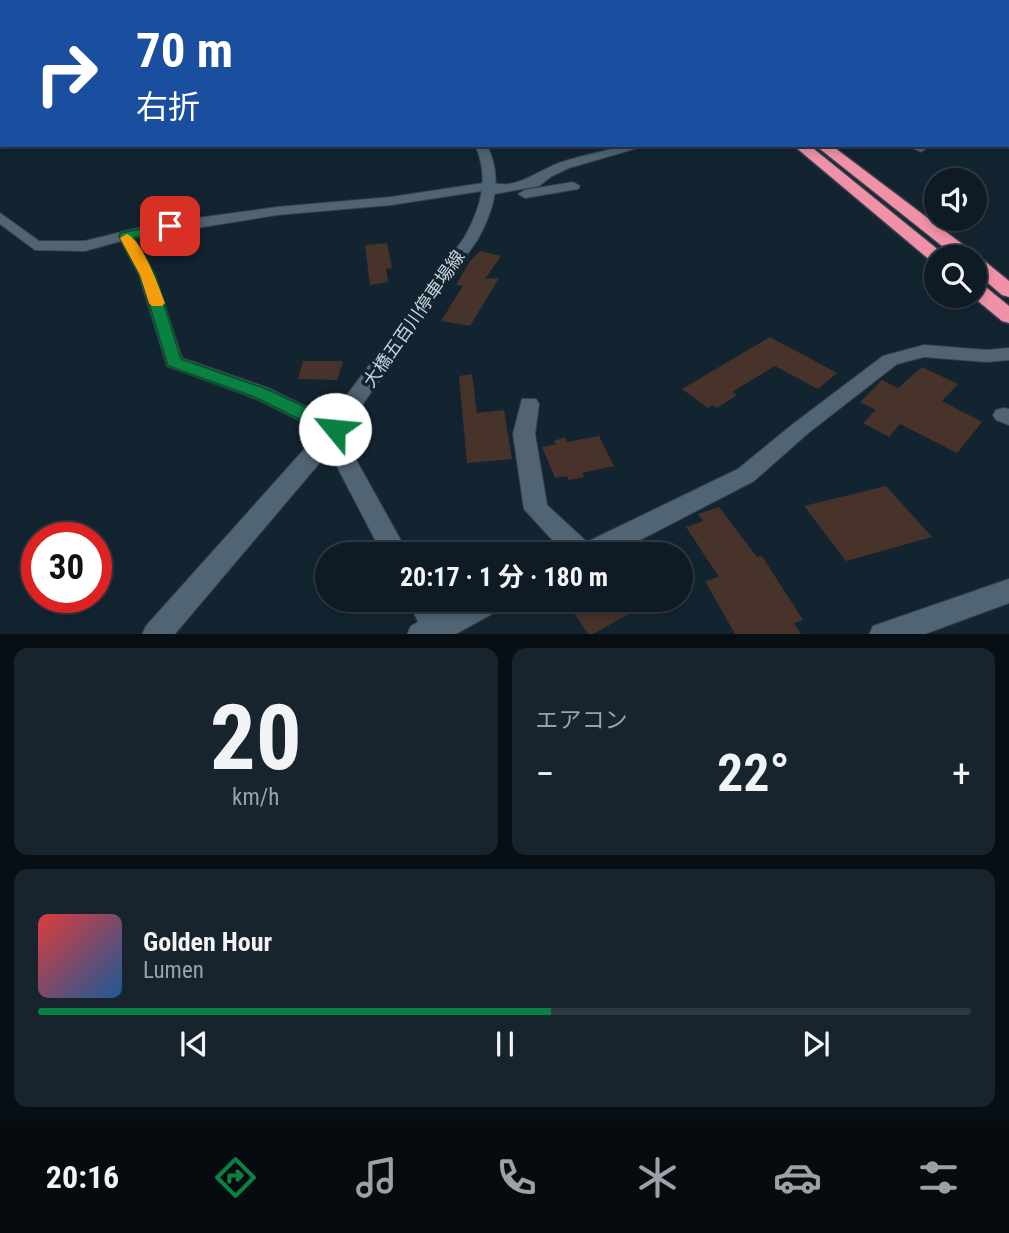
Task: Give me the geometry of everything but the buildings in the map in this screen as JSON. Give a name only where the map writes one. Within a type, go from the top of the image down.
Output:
[{"type":"highway","points":[[802,147],[924,246]]},
{"type":"highway","points":[[825,147],[951,245]]},
{"type":"highway","points":[[987,273],[1009,291]]},
{"type":"highway","points":[[987,298],[1009,317]]},
{"type":"street","points":[[482,147],[488,163],[490,191]]},
{"type":"street","points":[[0,217],[30,242],[41,246],[85,246],[150,229],[239,216],[490,191],[534,183],[547,173],[565,165],[634,147]]},
{"type":"street","points":[[490,191],[518,195],[573,186]]},
{"type":"street","name":"大橋五百川停車場線","points":[[157,634],[330,435],[471,239],[484,216],[490,191]]},
{"type":"street","points":[[126,236],[147,275],[174,362],[261,393],[330,435],[389,542]]},
{"type":"street","points":[[610,542],[746,475],[890,359],[924,351],[987,356],[1008,354]]},
{"type":"street","points":[[529,404],[524,434],[536,509],[570,542]]},
{"type":"street","points":[[886,634],[1009,591]]},
{"type":"street","points":[[425,612],[432,632],[470,612]]},
{"type":"slow traffic","points":[[127,238],[147,275],[157,303]]},
{"type":"route","points":[[170,226],[126,236],[147,275],[174,362],[261,393],[335,429]]}]
